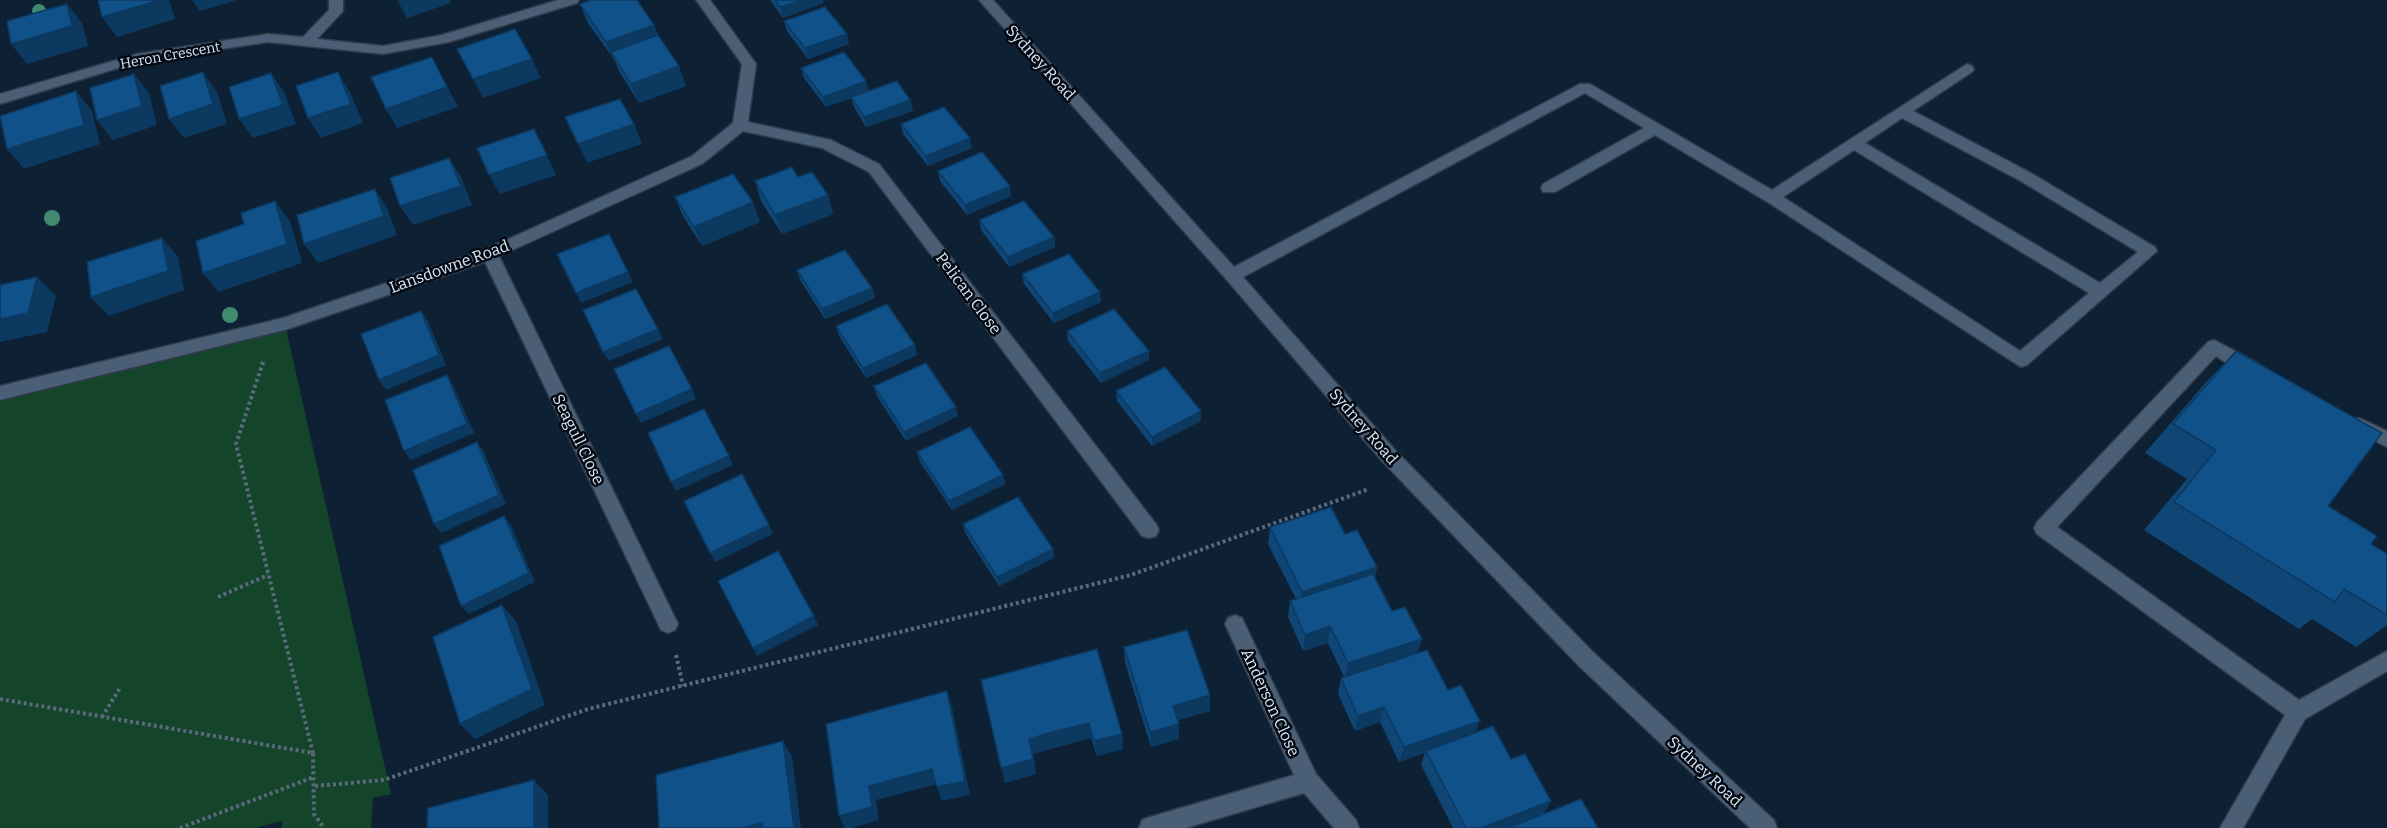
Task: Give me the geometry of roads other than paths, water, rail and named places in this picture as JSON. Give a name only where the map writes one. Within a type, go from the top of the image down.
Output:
[{"type":"street","points":[[308,41],[336,11],[336,0]]},
{"type":"street","name":"Heron Crescent","points":[[0,99],[137,58],[268,38],[383,50],[444,39],[572,0]]},
{"type":"street","points":[[703,0],[749,64],[740,125]]},
{"type":"street","name":"Sydney Road","points":[[986,0],[1232,274],[1389,456],[1586,659],[1766,828]]},
{"type":"street","points":[[1772,197],[1967,69]]},
{"type":"street","points":[[1232,274],[1585,87],[1772,197],[2021,360],[2149,251],[2024,176],[1902,112]]},
{"type":"street","name":"Lansdowne Road","points":[[0,393],[276,326],[490,254],[697,160],[740,125]]},
{"type":"street","name":"Pelican Close","points":[[740,125],[826,144],[874,168],[1149,530]]},
{"type":"street","points":[[1549,188],[1654,128]]},
{"type":"street","points":[[1854,142],[2101,292]]},
{"type":"street","name":"Seagull Close","points":[[490,254],[668,624]]},
{"type":"street","points":[[2265,375],[2214,347],[2044,528],[2298,712]]},
{"type":"street","points":[[2346,418],[2387,440]]},
{"type":"street","name":"Anderson Close","points":[[1235,624],[1308,782],[1348,828]]},
{"type":"street","points":[[2231,828],[2298,712],[2387,660]]},
{"type":"street","points":[[1150,828],[1308,782]]}]
